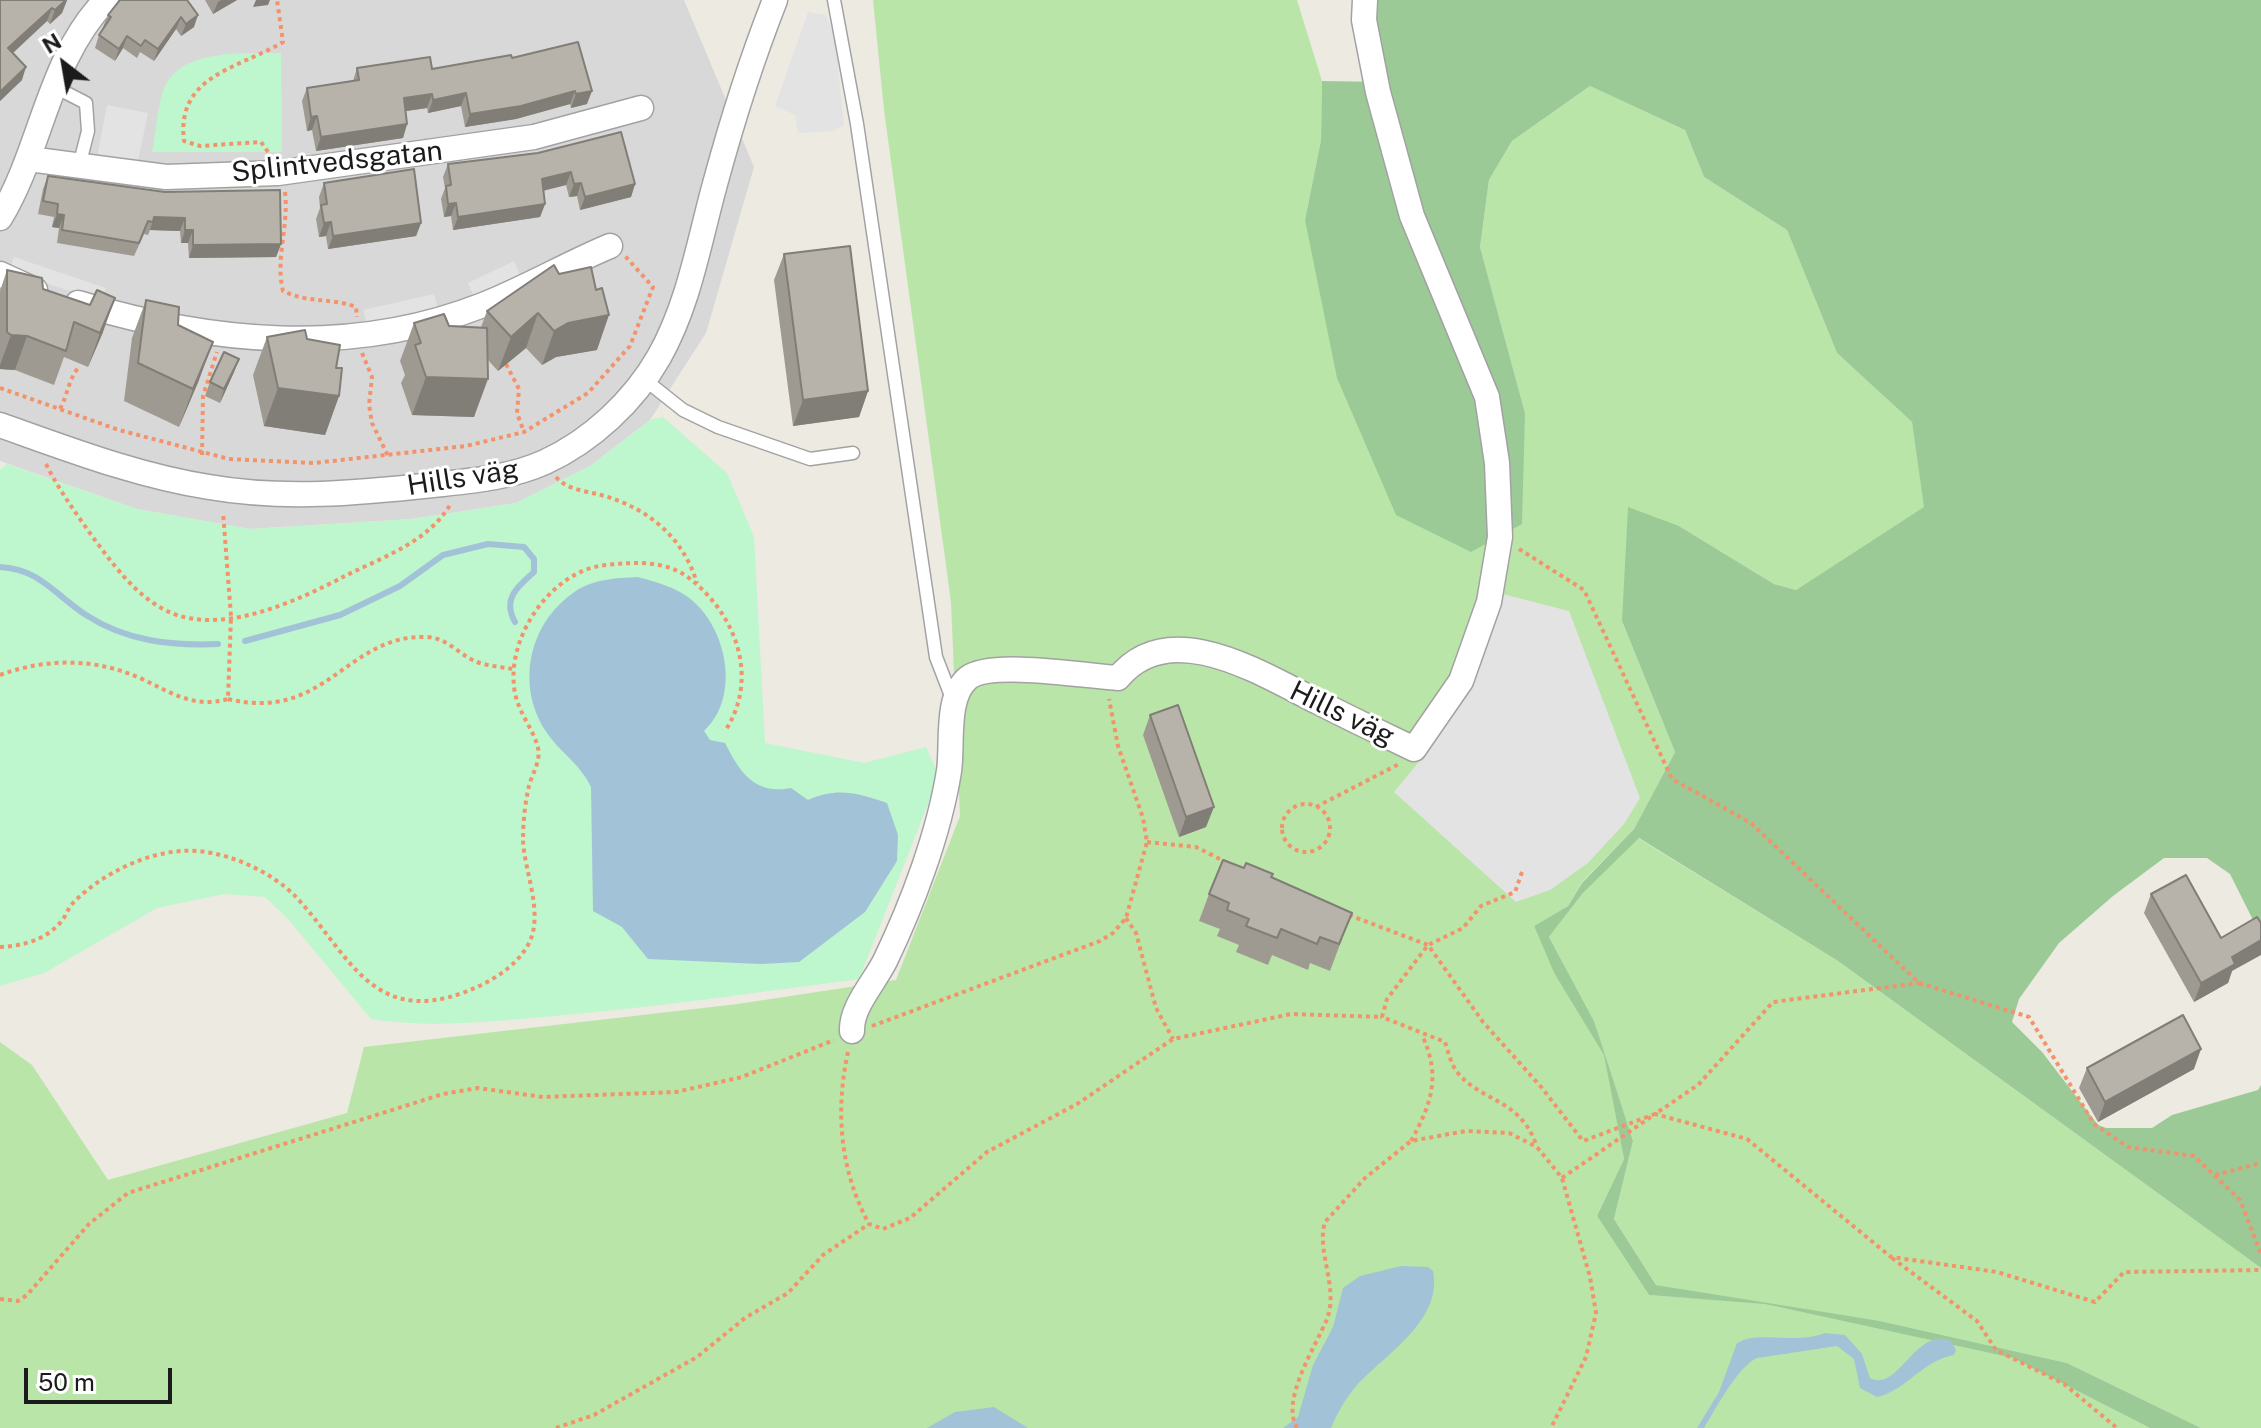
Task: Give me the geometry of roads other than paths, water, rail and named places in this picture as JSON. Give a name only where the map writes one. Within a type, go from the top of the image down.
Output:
[{"type":"street","name":"Hills väg","points":[[0,425],[130,468],[209,487],[298,496],[465,481],[520,471],[544,462],[593,433],[644,379],[659,357],[682,309],[740,90],[775,0]]},
{"type":"street","name":"Hills väg","points":[[954,704],[967,678],[988,670],[1118,678],[1136,661],[1154,652],[1193,651],[1221,658],[1414,749],[1461,681],[1489,602],[1500,537],[1497,463],[1487,397],[1412,216],[1378,92],[1364,20],[1365,0]]},
{"type":"street","points":[[0,218],[29,159],[53,86],[89,5]]},
{"type":"street","name":"Splintvedsgatan","points":[[29,159],[166,177],[283,172],[534,137],[641,108]]},
{"type":"street","points":[[0,274],[29,288],[129,318],[218,336],[273,341],[359,335],[434,321],[484,305],[610,246]]},
{"type":"street","points":[[852,1031],[852,1020],[884,963],[918,883],[949,773],[954,704]]},
{"type":"lane","points":[[834,0],[857,124],[936,657],[954,704]]},
{"type":"lane","points":[[53,86],[86,103],[88,131],[79,166]]},
{"type":"lane","points":[[644,379],[683,410],[718,427],[810,459],[853,453]]},
{"type":"water","points":[[638,577],[678,591],[699,607],[709,620],[723,652],[726,669],[722,703],[704,731],[710,740],[725,743],[750,779],[768,788],[791,788],[808,800],[848,793],[887,803],[898,835],[897,861],[865,912],[799,962],[761,964],[648,959],[622,927],[593,911],[591,787],[581,771],[550,737],[536,712],[531,694],[532,656],[546,621],[573,593],[596,582]]},
{"type":"water","points":[[1401,1266],[1428,1267],[1433,1271],[1434,1289],[1421,1320],[1410,1335],[1357,1385],[1331,1428],[1283,1428],[1298,1417],[1313,1365],[1333,1327],[1343,1288],[1360,1276]]},
{"type":"water","points":[[1825,1333],[1845,1335],[1862,1354],[1870,1378],[1880,1380],[1899,1369],[1927,1343],[1938,1339],[1951,1341],[1956,1350],[1954,1355],[1933,1363],[1897,1388],[1877,1397],[1860,1388],[1854,1359],[1837,1346],[1757,1358],[1735,1379],[1704,1428],[1697,1428],[1719,1392],[1737,1343],[1746,1339],[1801,1338]]},
{"type":"water","points":[[994,1407],[1028,1428],[927,1428],[955,1412]]},
{"type":"waterway","points":[[245,641],[340,615],[400,586],[443,555],[488,544],[524,547],[534,559],[534,572],[517,588],[511,600],[511,614],[515,622]]},
{"type":"waterway","points":[[0,567],[37,578],[86,615],[117,631],[166,643],[218,644]]}]
